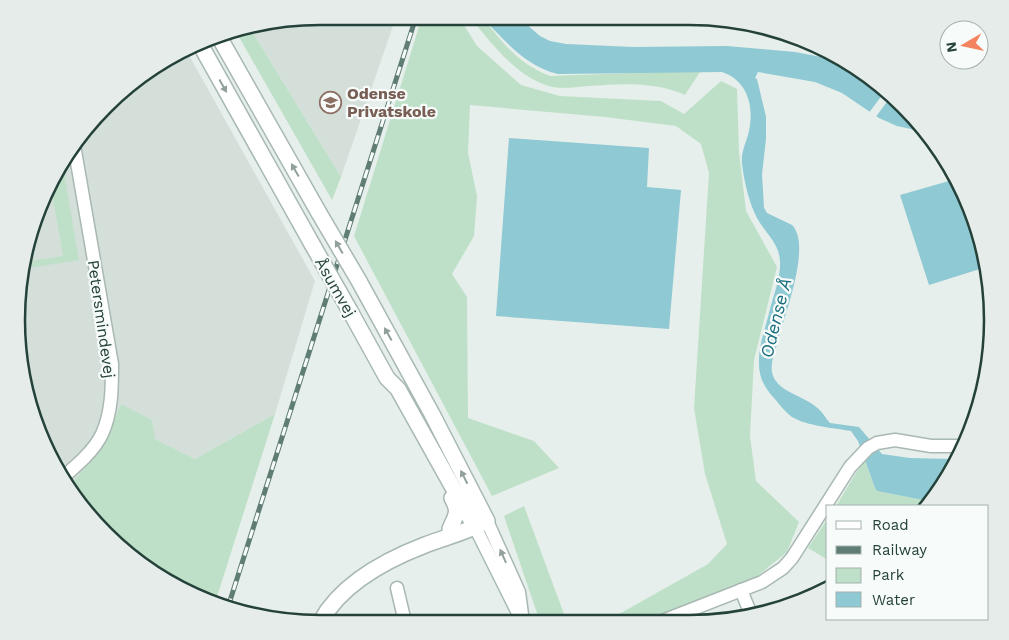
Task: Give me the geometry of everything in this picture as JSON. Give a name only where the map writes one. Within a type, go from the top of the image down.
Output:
[{"type":"street","name":"Åsumvej","points":[[222,42],[359,281],[432,414],[479,520]]},
{"type":"street","name":"Åsumvej","points":[[203,49],[387,378],[398,389],[479,520]]},
{"type":"street","name":"Petersmindevej","points":[[68,473],[81,462],[102,435],[112,397],[111,355],[76,155]]},
{"type":"street","points":[[387,378],[458,508],[450,529]]},
{"type":"street","points":[[677,615],[762,582],[783,568],[792,558],[850,467],[861,454],[877,443],[895,440],[931,446],[956,446]]},
{"type":"street","points":[[426,545],[438,534],[479,520]]},
{"type":"street","points":[[325,615],[339,596],[361,578],[390,561],[479,520]]},
{"type":"street","points":[[479,520],[519,592],[522,615]]},
{"type":"street","points":[[397,588],[403,615]]},
{"type":"street","points":[[741,590],[749,609]]},
{"type":"shaded area","name":"Odense Privatskole","points":[[393,25],[341,177],[253,33],[301,26]]},
{"type":"shaded area","points":[[189,56],[315,281],[275,414],[195,459],[155,439],[121,404],[103,446],[73,481],[47,433],[35,396],[26,339],[26,301],[31,262],[47,207],[65,172],[86,140],[125,98],[156,75]]},
{"type":"green space","points":[[420,25],[464,25],[477,46],[521,85],[560,96],[661,101],[684,114],[721,81],[737,89],[739,152],[746,211],[777,267],[754,360],[750,436],[756,481],[799,522],[787,552],[755,578],[661,615],[613,615],[621,613],[708,564],[727,544],[705,474],[694,408],[709,173],[701,144],[676,126],[605,117],[470,105],[468,153],[477,196],[474,236],[452,274],[467,297],[468,418],[534,441],[559,468],[492,496],[354,236]]},
{"type":"green space","points":[[477,25],[489,25],[504,44],[520,59],[550,76],[700,72],[685,95],[661,87],[637,84],[553,87],[529,77],[517,69]]},
{"type":"green space","points":[[253,33],[341,177],[332,200],[239,37]]},
{"type":"green space","points":[[64,174],[79,260],[30,268],[31,261],[63,256],[52,195]]},
{"type":"green space","points":[[121,404],[152,420],[155,439],[195,459],[275,414],[217,596],[190,585],[140,554],[111,529],[86,500],[73,481],[103,446]]},
{"type":"green space","points":[[865,461],[877,491],[923,500],[919,505],[837,505]]},
{"type":"green space","points":[[524,506],[564,615],[538,615],[504,516]]},
{"type":"green space","points":[[826,521],[826,559],[808,548]]},
{"type":"water","name":"Odense Å","points":[[490,25],[527,25],[540,36],[550,41],[566,44],[633,47],[727,46],[795,52],[823,57],[869,86],[911,125],[915,130],[897,126],[879,118],[842,93],[815,82],[758,72],[755,78],[757,79],[766,117],[766,139],[762,174],[764,208],[767,213],[792,225],[798,235],[799,249],[794,284],[773,359],[772,370],[774,378],[782,387],[815,406],[830,423],[859,427],[882,454],[910,458],[949,459],[923,500],[877,491],[858,441],[851,431],[813,425],[792,417],[780,405],[763,382],[759,369],[759,357],[778,279],[780,261],[777,248],[760,223],[749,199],[742,156],[751,115],[748,97],[738,82],[722,72],[558,74],[525,59]]},
{"type":"water","points":[[509,138],[649,148],[647,187],[681,190],[669,329],[496,316]]},
{"type":"water","points":[[949,181],[962,207],[974,244],[979,269],[929,285],[900,195]]},
{"type":"pier","points":[[882,96],[887,101],[875,118],[868,114]]},
{"type":"railway","points":[[230,601],[413,25]]},
{"type":"place","name":"Odense Privatskole","points":[[331,102]]}]
